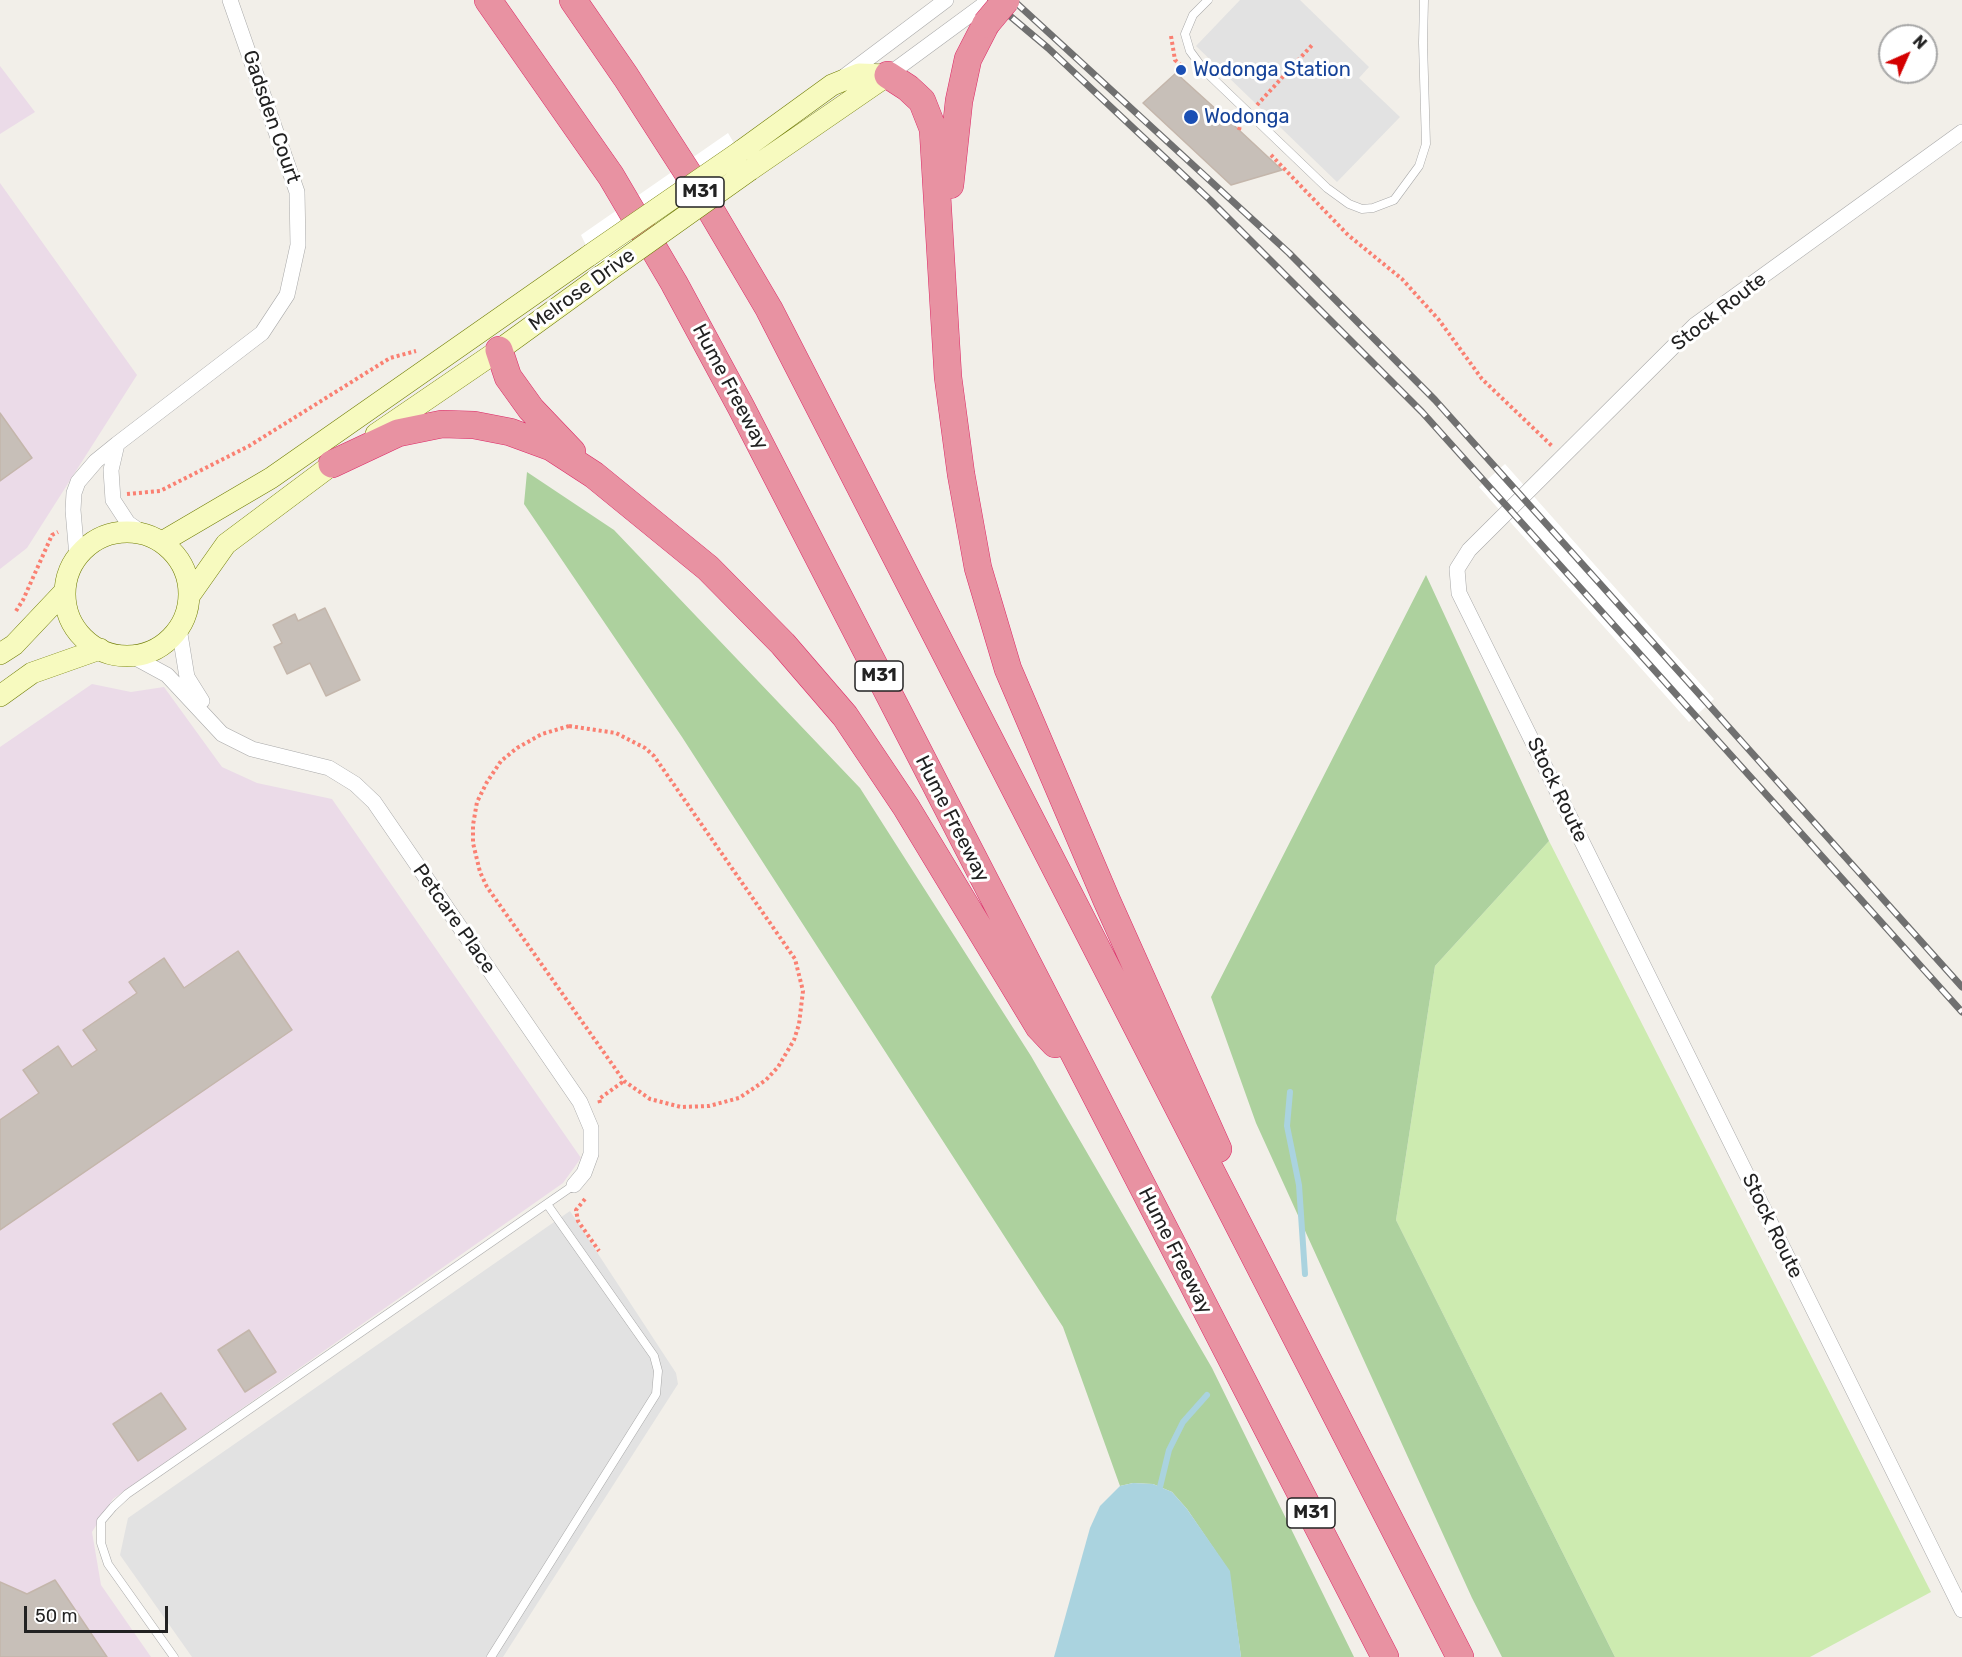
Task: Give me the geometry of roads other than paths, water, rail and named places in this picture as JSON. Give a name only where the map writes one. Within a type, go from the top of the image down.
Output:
[{"type":"highway","name":"Hume Freeway","points":[[488,0],[611,176],[674,283],[741,407],[1384,1657]]},
{"type":"highway","name":"M31","points":[[573,0],[626,76],[700,192],[769,309],[1460,1657]]},
{"type":"highway","points":[[943,273],[959,101],[968,59],[983,12],[1006,0]]},
{"type":"highway","points":[[888,75],[918,97],[931,122],[943,273],[948,377],[961,474],[978,568],[1008,669],[1107,902],[1361,1464]]},
{"type":"highway","points":[[500,350],[508,377],[531,409],[594,475]]},
{"type":"highway","points":[[332,464],[398,434],[442,424],[453,424],[510,432],[551,447],[594,475],[708,568],[783,644],[845,716],[906,807],[1039,1027],[1081,1071]]},
{"type":"main road","points":[[832,85],[859,74],[888,75]]},
{"type":"main road","name":"Melrose Drive","points":[[162,542],[271,478],[590,255],[888,75]]},
{"type":"main road","name":"Melrose Drive","points":[[190,595],[226,544],[332,464],[500,350],[601,276],[746,161],[832,85]]},
{"type":"main road","points":[[500,350],[504,328],[520,304]]},
{"type":"main road","points":[[123,531],[141,532],[162,542],[177,556],[187,574],[190,595],[187,612],[179,628],[159,647],[132,656],[116,655],[100,649],[85,639],[74,625],[67,609],[65,591],[69,573],[77,557],[90,544],[105,535],[123,531]]},
{"type":"main road","points":[[0,654],[14,645],[65,591]]},
{"type":"main road","points":[[0,696],[32,673],[100,649]]},
{"type":"street","name":"Gadsden Court","points":[[77,557],[74,493],[78,482],[96,461],[262,333],[287,295],[298,245],[297,192],[230,0]]},
{"type":"street","name":"Melrose Drive","points":[[832,85],[946,0]]},
{"type":"street","name":"Melrose Drive","points":[[888,75],[983,12]]},
{"type":"street","name":"Stock Route","points":[[1962,132],[1695,325],[1469,550],[1457,569],[1459,593],[1962,1610]]},
{"type":"street","points":[[117,444],[111,470],[113,500],[128,523],[141,532]]},
{"type":"street","points":[[179,628],[187,677],[222,734]]},
{"type":"street","name":"Petcare Place","points":[[132,656],[167,675],[222,734],[252,749],[329,768],[355,783],[374,802],[580,1102],[591,1128],[591,1154],[584,1173],[574,1185]]},
{"type":"lane","points":[[1208,0],[1193,15],[1185,34],[1190,51],[1204,70],[1327,188],[1349,204],[1362,209],[1373,208],[1394,200],[1419,166],[1426,144],[1423,43],[1425,0]]},
{"type":"lane","points":[[174,1657],[108,1564],[101,1543],[101,1521],[127,1494],[574,1185]]},
{"type":"lane","points":[[491,1657],[656,1394],[658,1371],[654,1356],[547,1204]]},
{"type":"water","points":[[1133,1483],[1153,1484],[1172,1492],[1187,1509],[1230,1571],[1241,1657],[1054,1657],[1090,1528],[1100,1506],[1120,1486]]},
{"type":"waterway","points":[[1290,1092],[1287,1126],[1299,1185],[1305,1274]]},
{"type":"waterway","points":[[1160,1487],[1169,1450],[1183,1422],[1207,1395]]},
{"type":"railway","points":[[991,0],[1048,48],[1210,200],[1422,412],[1962,1012]]},
{"type":"railway","points":[[1013,0],[1289,253],[1435,400],[1962,987]]},
{"type":"place","name":"Wodonga Station","points":[[1181,70]]},
{"type":"place","name":"Wodonga","points":[[1191,117]]}]
